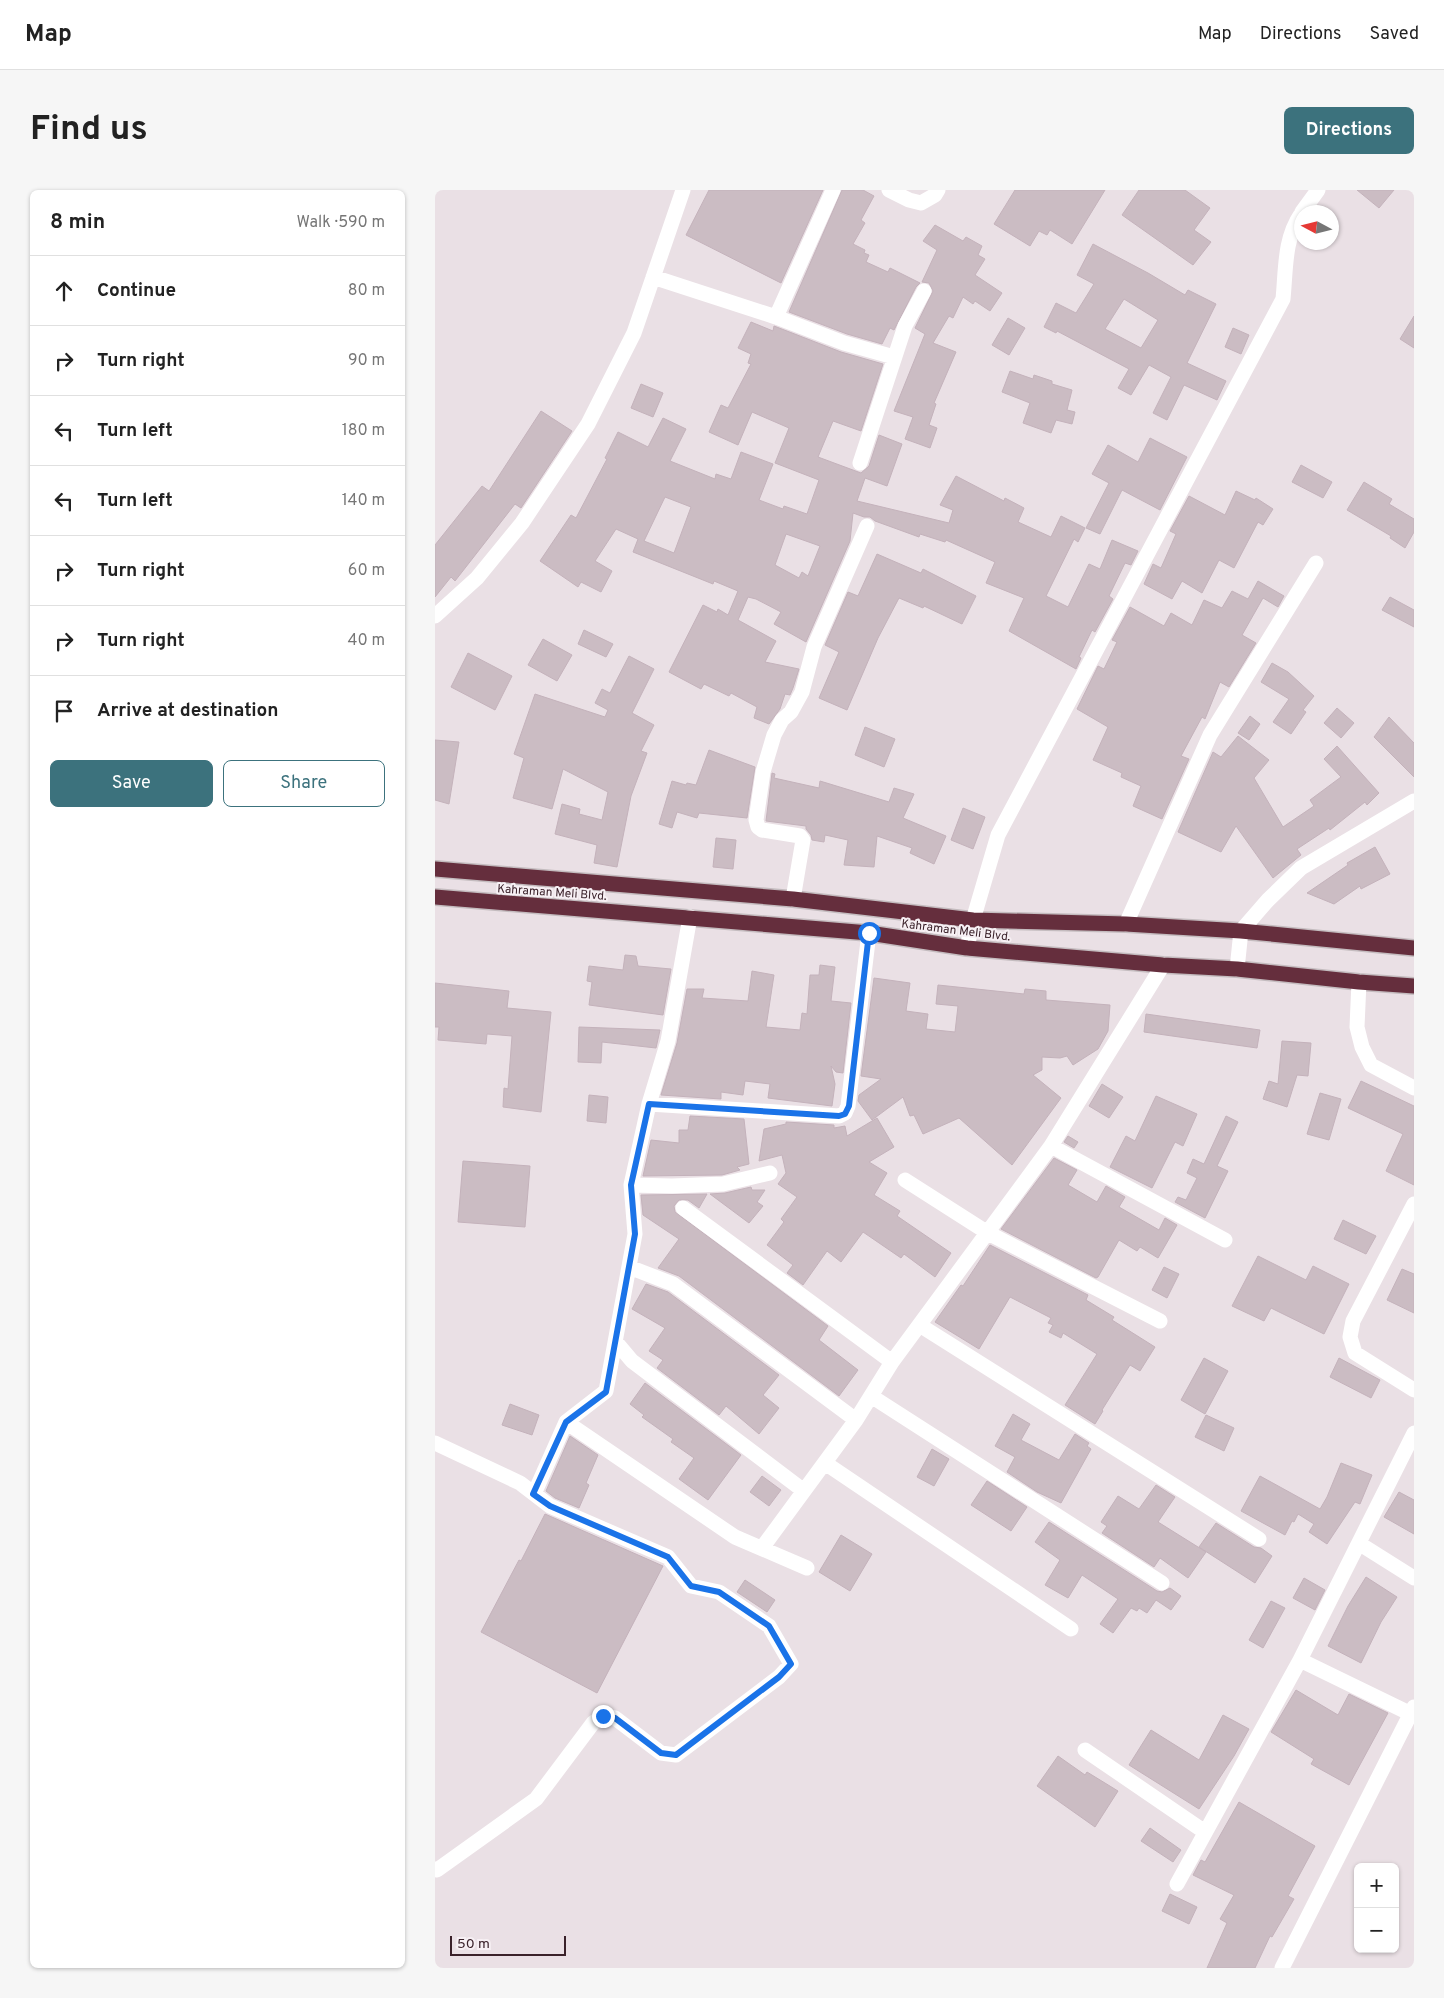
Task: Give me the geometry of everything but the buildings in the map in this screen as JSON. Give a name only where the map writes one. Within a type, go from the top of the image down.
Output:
[{"type":"highway","name":"Kahraman Meli Blvd.","points":[[435,869],[793,899],[973,920],[1126,924],[1241,931],[1414,948]]},
{"type":"highway","name":"Kahraman Meli Blvd.","points":[[435,897],[869,933],[967,948],[1163,965],[1237,969],[1414,986]]},
{"type":"street","points":[[435,616],[477,578],[522,523],[588,424],[634,333],[683,190]]},
{"type":"street","points":[[776,317],[833,190]]},
{"type":"street","points":[[889,190],[909,200],[921,203],[935,195],[937,190]]},
{"type":"street","points":[[1307,205],[1317,190]]},
{"type":"street","points":[[967,948],[973,920],[998,835],[1283,299],[1285,256],[1294,225]]},
{"type":"street","points":[[653,277],[776,317],[844,343],[895,357]]},
{"type":"street","points":[[861,463],[905,326],[923,291]]},
{"type":"street","points":[[793,899],[803,840],[800,836],[762,830],[757,827],[756,820],[763,772],[774,735],[782,720],[791,712],[802,692],[814,647],[867,526]]},
{"type":"street","points":[[1126,924],[1211,734],[1316,563]]},
{"type":"street","points":[[1237,969],[1241,931],[1268,900],[1301,868],[1414,801]]},
{"type":"street","points":[[533,1494],[566,1422],[606,1392],[635,1234],[631,1185],[649,1104],[668,1041],[691,918]]},
{"type":"street","points":[[649,1104],[839,1116],[845,1114],[850,1097],[869,933]]},
{"type":"street","points":[[762,1548],[825,1463],[892,1362],[921,1326],[1051,1146],[1163,965]]},
{"type":"street","points":[[1359,982],[1357,1027],[1362,1047],[1371,1065],[1414,1088]]},
{"type":"street","points":[[1051,1146],[1225,1240]]},
{"type":"street","points":[[631,1185],[723,1184],[770,1173]]},
{"type":"street","points":[[905,1180],[988,1232],[1160,1321]]},
{"type":"street","points":[[1414,1204],[1353,1321],[1350,1337],[1355,1353],[1414,1390]]},
{"type":"street","points":[[683,1208],[892,1362]]},
{"type":"street","points":[[629,1267],[673,1284],[855,1420]]},
{"type":"street","points":[[921,1326],[1259,1539]]},
{"type":"street","points":[[616,1342],[632,1361],[804,1491]]},
{"type":"street","points":[[871,1396],[1162,1583]]},
{"type":"street","points":[[566,1422],[735,1537],[807,1568]]},
{"type":"street","points":[[1177,1884],[1300,1660],[1414,1433]]},
{"type":"street","points":[[435,1444],[520,1483],[550,1506],[668,1557],[691,1586],[719,1592],[769,1626],[791,1664],[779,1677],[676,1755],[661,1753],[615,1718],[603,1716],[593,1723],[536,1799],[435,1870]]},
{"type":"street","points":[[825,1463],[1071,1629]]},
{"type":"street","points":[[1359,1544],[1414,1578]]},
{"type":"street","points":[[1282,1968],[1412,1711],[1300,1660]]},
{"type":"street","points":[[1085,1750],[1205,1832]]},
{"type":"route","points":[[603,1716],[615,1718],[661,1753],[676,1755],[779,1677],[791,1664],[769,1626],[719,1592],[691,1586],[668,1557],[550,1506],[533,1494],[566,1422],[606,1392],[635,1234],[631,1185],[649,1104],[839,1116],[845,1114],[849,1106],[869,933]]}]
